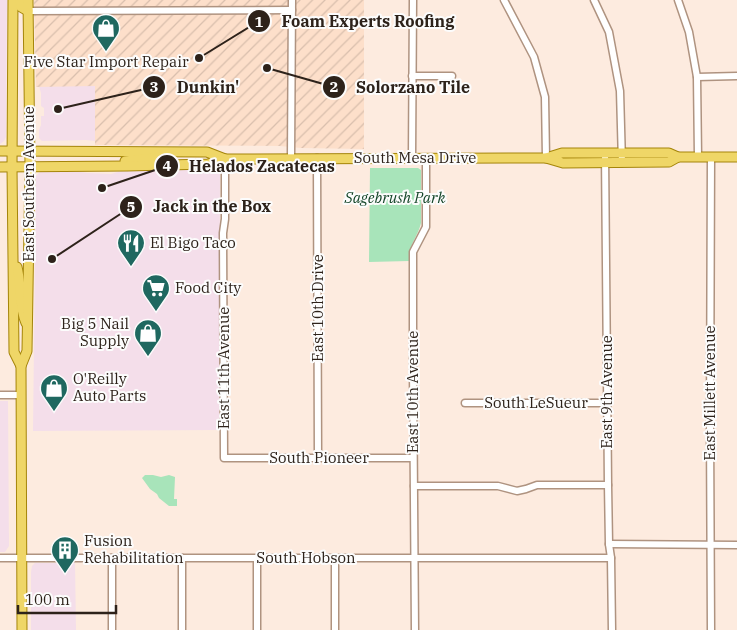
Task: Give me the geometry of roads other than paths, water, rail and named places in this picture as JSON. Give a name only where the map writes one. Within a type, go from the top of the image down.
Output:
[{"type":"main road","name":"East Southern Avenue","points":[[13,0],[14,352],[21,366]]},
{"type":"main road","points":[[20,0],[21,7],[28,11]]},
{"type":"main road","name":"East Southern Avenue","points":[[22,630],[21,366],[28,351],[30,166],[28,0]]},
{"type":"main road","name":"South Mesa Drive","points":[[0,151],[207,152],[224,159]]},
{"type":"main road","points":[[113,166],[125,161],[163,156],[173,151]]},
{"type":"main road","name":"South Mesa Drive","points":[[0,166],[208,164],[224,159],[291,158],[546,158],[563,163],[605,158],[669,162],[678,157],[737,157]]},
{"type":"main road","points":[[13,260],[18,274],[21,309],[28,327]]},
{"type":"street","points":[[291,158],[292,0]]},
{"type":"street","points":[[412,0],[412,158]]},
{"type":"street","points":[[504,0],[534,57],[545,97],[546,158]]},
{"type":"street","points":[[594,0],[609,32],[620,92],[622,158]]},
{"type":"street","points":[[678,0],[689,32],[696,77],[698,157]]},
{"type":"street","points":[[28,11],[292,10]]},
{"type":"street","points":[[412,76],[452,76]]},
{"type":"street","points":[[696,77],[737,76]]},
{"type":"street","name":"East Millett Avenue","points":[[711,157],[711,630]]},
{"type":"street","name":"East 10th Drive","points":[[317,158],[318,458]]},
{"type":"street","name":"East 10th Avenue","points":[[415,630],[413,252],[426,227],[426,158]]},
{"type":"street","name":"East 9th Avenue","points":[[605,158],[608,544],[611,558],[612,630]]},
{"type":"street","name":"East 11th Avenue","points":[[224,159],[224,458]]},
{"type":"street","points":[[0,395],[21,395]]},
{"type":"street","name":"South LeSueur","points":[[466,403],[607,403]]},
{"type":"street","name":"South Pioneer","points":[[224,458],[413,458]]},
{"type":"street","points":[[414,486],[498,486],[517,491],[536,486],[608,486]]},
{"type":"street","points":[[608,544],[737,545]]},
{"type":"street","name":"South Hobson","points":[[0,558],[611,558]]},
{"type":"street","points":[[112,558],[112,630]]},
{"type":"street","points":[[182,558],[182,630]]},
{"type":"street","points":[[257,558],[257,630]]},
{"type":"street","points":[[335,558],[335,630]]},
{"type":"place","name":"Five Star Import Repair","points":[[106,52]]},
{"type":"place","name":"Foam Experts Roofing","points":[[199,58]]},
{"type":"place","name":"Solorzano Tile","points":[[267,68]]},
{"type":"place","name":"Dunkin'","points":[[58,109]]},
{"type":"place","name":"Helados Zacatecas","points":[[102,188]]},
{"type":"place","name":"Jack in the Box","points":[[52,259]]},
{"type":"place","name":"El Bigo Taco","points":[[131,267]]},
{"type":"place","name":"Food City","points":[[156,312]]},
{"type":"place","name":"Big 5 Nail Supply","points":[[148,357]]},
{"type":"place","name":"O'Reilly Auto Parts","points":[[54,412]]},
{"type":"place","name":"Fusion Rehabilitation","points":[[65,574]]},
{"type":"park label","name":"Sagebrush Park","points":[[395,198]]}]
